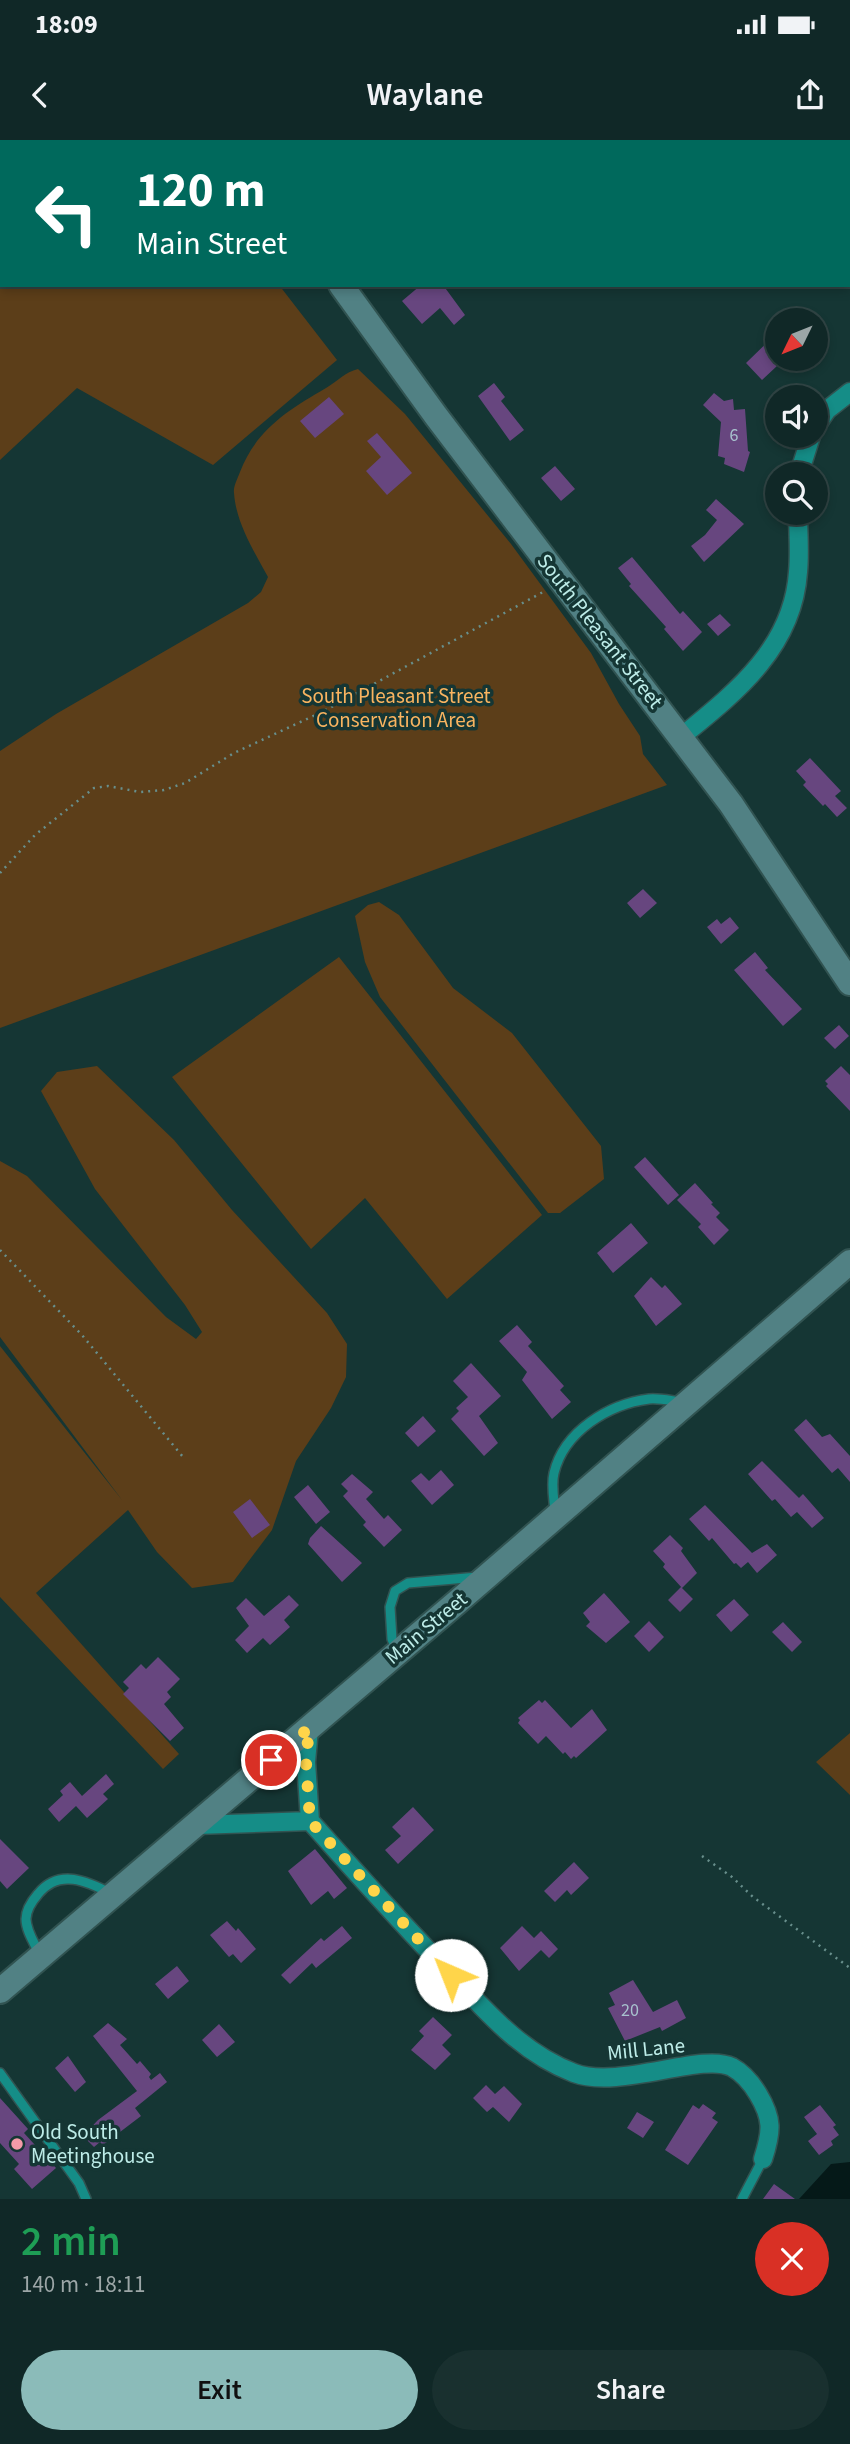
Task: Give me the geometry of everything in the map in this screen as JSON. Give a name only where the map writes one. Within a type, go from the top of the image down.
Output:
[{"type":"main road","name":"South Pleasant Street","points":[[342,287],[561,581],[681,737],[768,858],[850,984]]},
{"type":"main road","name":"Main Street","points":[[0,1992],[850,1262]]},
{"type":"street","points":[[828,409],[850,392]]},
{"type":"street","points":[[681,737],[746,682],[773,648],[795,593],[799,573],[798,525]]},
{"type":"street","points":[[196,1825],[310,1821],[306,1762],[309,1728]]},
{"type":"street","name":"Mill Lane","points":[[310,1821],[397,1919],[488,2012],[513,2037],[546,2061],[577,2074],[613,2078],[706,2064],[732,2067],[752,2083],[769,2112],[770,2137],[763,2159]]},
{"type":"lane","points":[[556,1517],[554,1475],[561,1454],[579,1432],[596,1418],[623,1405],[651,1399],[687,1403]]},
{"type":"lane","points":[[397,1653],[392,1639],[390,1607],[395,1591],[408,1583],[486,1577]]},
{"type":"lane","points":[[41,1956],[26,1919],[30,1904],[42,1889],[59,1878],[84,1879],[114,1895]]},
{"type":"lane","points":[[0,2073],[79,2183],[86,2199]]},
{"type":"lane","points":[[742,2199],[763,2159]]},
{"type":"path","points":[[0,873],[35,835],[94,788],[108,786],[141,792],[164,790],[185,783],[234,753],[324,711],[516,609],[561,581]]},
{"type":"path","points":[[0,1250],[82,1335],[183,1457]]},
{"type":"path","points":[[702,1856],[732,1877],[753,1898],[850,1968]]},
{"type":"green space","points":[[0,287],[281,287],[337,360],[213,465],[77,388],[0,460]]},
{"type":"green space","name":"South Pleasant Street Conservation Area","points":[[358,369],[405,414],[511,544],[591,653],[640,736],[643,754],[667,785],[0,1028],[0,751],[56,714],[248,603],[261,592],[268,577],[246,536],[235,504],[234,488],[240,472],[255,444],[275,422],[345,374]]},
{"type":"green space","points":[[379,902],[399,915],[453,988],[512,1033],[601,1146],[604,1179],[560,1213],[548,1213],[380,997],[365,962],[355,916],[368,905]]},
{"type":"green space","points":[[339,957],[542,1215],[447,1299],[365,1198],[311,1249],[172,1077]]},
{"type":"green space","points":[[97,1066],[174,1140],[232,1210],[327,1313],[347,1344],[346,1377],[331,1408],[296,1461],[272,1530],[233,1582],[192,1588],[157,1552],[128,1510],[36,1593],[179,1754],[163,1769],[0,1597],[0,1346],[122,1500],[0,1337],[0,1161],[27,1176],[166,1317],[196,1339],[202,1332],[185,1305],[95,1189],[41,1091],[57,1072]]},
{"type":"green space","points":[[850,1733],[850,1795],[816,1762]]},
{"type":"shaded area","points":[[850,2162],[850,2199],[799,2199],[831,2164]]},
{"type":"building","points":[[419,287],[444,287],[465,315],[454,325],[440,308],[422,324],[402,301]]},
{"type":"building","points":[[765,345],[765,371],[772,371],[762,380],[746,363]]},
{"type":"building","points":[[494,383],[505,397],[501,401],[524,430],[510,441],[478,396]]},
{"type":"building","points":[[714,393],[724,401],[733,399],[734,410],[745,409],[750,452],[744,472],[724,464],[725,458],[718,456],[721,422],[703,405]]},
{"type":"building","points":[[329,397],[344,414],[315,438],[300,421]]},
{"type":"building","points":[[377,433],[412,473],[387,495],[366,471],[381,457],[367,441]]},
{"type":"building","points":[[555,466],[575,489],[561,501],[541,478]]},
{"type":"building","points":[[716,499],[744,524],[704,562],[691,546],[705,535],[717,520],[706,510]]},
{"type":"building","points":[[632,557],[680,614],[683,611],[702,632],[683,651],[664,629],[666,627],[629,586],[631,584],[618,568]]},
{"type":"building","points":[[720,614],[731,625],[718,636],[707,624]]},
{"type":"building","points":[[810,758],[841,791],[835,796],[847,808],[837,817],[803,785],[806,782],[796,771]]},
{"type":"building","points":[[643,889],[657,903],[640,918],[627,903]]},
{"type":"building","points":[[730,917],[739,928],[721,944],[707,927],[717,919],[721,924]]},
{"type":"building","points":[[755,952],[768,968],[765,970],[802,1009],[783,1026],[734,970]]},
{"type":"building","points":[[839,1025],[849,1036],[835,1049],[824,1038]]},
{"type":"building","points":[[841,1066],[850,1075],[850,1111],[826,1086],[828,1084],[825,1081]]},
{"type":"building","points":[[645,1157],[679,1195],[668,1205],[634,1167]]},
{"type":"building","points":[[695,1183],[720,1213],[716,1217],[729,1230],[714,1245],[698,1227],[701,1224],[677,1200]]},
{"type":"building","points":[[631,1223],[648,1243],[613,1273],[597,1253]]},
{"type":"building","points":[[651,1277],[662,1288],[665,1285],[682,1304],[656,1326],[634,1296]]},
{"type":"building","points":[[517,1325],[532,1342],[528,1346],[564,1386],[560,1390],[571,1402],[552,1419],[522,1380],[527,1372],[499,1341]]},
{"type":"building","points":[[471,1363],[501,1396],[479,1416],[498,1443],[484,1456],[451,1419],[459,1411],[456,1408],[468,1397],[453,1381]]},
{"type":"building","points":[[423,1416],[436,1431],[418,1447],[405,1433]]},
{"type":"building","points":[[806,1419],[822,1437],[830,1434],[850,1456],[850,1482],[838,1468],[832,1473],[794,1430]]},
{"type":"building","points":[[762,1461],[799,1498],[803,1494],[824,1518],[812,1528],[797,1512],[791,1517],[775,1499],[772,1501],[748,1474]]},
{"type":"building","points":[[441,1470],[454,1485],[432,1505],[411,1481],[421,1473],[429,1481]]},
{"type":"building","points":[[352,1474],[373,1492],[366,1499],[384,1519],[388,1515],[402,1530],[384,1547],[363,1525],[366,1522],[343,1496],[348,1491],[341,1484]]},
{"type":"building","points":[[308,1485],[330,1512],[316,1524],[294,1497]]},
{"type":"building","points":[[250,1499],[270,1525],[252,1538],[233,1512]]},
{"type":"building","points":[[705,1505],[752,1553],[767,1544],[777,1555],[757,1573],[748,1562],[741,1568],[734,1564],[712,1538],[709,1541],[689,1519]]},
{"type":"building","points":[[321,1526],[362,1563],[342,1582],[308,1544]]},
{"type":"building","points":[[670,1535],[683,1548],[681,1551],[697,1573],[682,1588],[653,1551]]},
{"type":"building","points":[[681,1587],[693,1599],[680,1612],[668,1600]]},
{"type":"building","points":[[604,1593],[630,1622],[606,1643],[586,1626],[590,1622],[583,1613]]},
{"type":"building","points":[[289,1595],[299,1605],[284,1620],[290,1627],[270,1645],[263,1638],[247,1653],[235,1640],[249,1626],[236,1608],[246,1598],[264,1616]]},
{"type":"building","points":[[734,1599],[749,1615],[731,1632],[716,1615]]},
{"type":"building","points":[[649,1621],[664,1637],[649,1652],[634,1636]]},
{"type":"building","points":[[783,1622],[802,1642],[792,1652],[772,1632]]},
{"type":"building","points":[[158,1657],[180,1679],[167,1692],[171,1697],[164,1704],[184,1728],[170,1741],[123,1694],[129,1688],[123,1682],[141,1664],[146,1669]]},
{"type":"building","points":[[539,1700],[542,1703],[545,1700],[571,1728],[592,1709],[607,1730],[576,1758],[574,1756],[571,1759],[546,1736],[538,1744],[518,1723],[518,1718]]},
{"type":"building","points":[[106,1774],[114,1784],[103,1794],[108,1799],[87,1818],[76,1806],[59,1822],[48,1809],[63,1795],[60,1791],[70,1782],[82,1796]]},
{"type":"building","points":[[413,1807],[434,1830],[398,1864],[385,1850],[401,1836],[392,1827]]},
{"type":"building","points":[[0,1839],[29,1868],[7,1889],[0,1881]]},
{"type":"building","points":[[315,1849],[347,1888],[334,1899],[328,1891],[311,1905],[288,1871]]},
{"type":"building","points":[[574,1862],[589,1878],[571,1895],[567,1890],[555,1902],[544,1891]]},
{"type":"building","points":[[227,1921],[236,1931],[238,1928],[256,1949],[241,1963],[233,1954],[229,1957],[210,1935]]},
{"type":"building","points":[[342,1926],[352,1938],[316,1968],[312,1963],[290,1984],[281,1975],[321,1938],[324,1941]]},
{"type":"building","points":[[522,1926],[534,1938],[541,1931],[558,1949],[549,1958],[541,1950],[519,1971],[500,1948]]},
{"type":"building","points":[[177,1966],[189,1981],[168,1999],[155,1984]]},
{"type":"building","points":[[633,1980],[653,2012],[677,2000],[686,2018],[662,2031],[660,2027],[625,2041],[608,2008],[615,2005],[609,1993]]},
{"type":"building","points":[[433,2017],[452,2035],[442,2045],[451,2054],[435,2070],[411,2050],[424,2036],[419,2031]]},
{"type":"building","points":[[108,2023],[127,2039],[120,2045],[137,2064],[140,2061],[151,2074],[151,2080],[160,2073],[167,2082],[135,2108],[141,2116],[103,2145],[100,2142],[94,2147],[83,2136],[98,2120],[137,2091],[93,2036]]},
{"type":"building","points":[[219,2024],[235,2042],[217,2057],[202,2040]]},
{"type":"building","points":[[68,2056],[86,2082],[75,2092],[55,2068]]},
{"type":"building","points":[[486,2085],[495,2094],[504,2086],[522,2104],[509,2122],[493,2107],[487,2112],[473,2098]]},
{"type":"building","name":"Old South Meetinghouse","points":[[0,2098],[28,2129],[24,2133],[56,2168],[32,2189],[14,2169],[19,2164],[0,2143]]},
{"type":"building","points":[[703,2104],[716,2113],[712,2118],[718,2122],[688,2165],[665,2150],[693,2105],[699,2109]]},
{"type":"building","points":[[820,2105],[836,2125],[833,2127],[839,2135],[831,2141],[833,2145],[819,2155],[808,2141],[817,2134],[804,2117]]},
{"type":"building","points":[[637,2112],[654,2122],[643,2138],[627,2128]]},
{"type":"building","points":[[774,2184],[795,2199],[763,2199]]},
{"type":"place","name":"Old South Meetinghouse","points":[[17,2144]]},
{"type":"route","points":[[271,1760],[309,1728],[306,1762],[310,1821],[451,1975]]}]
